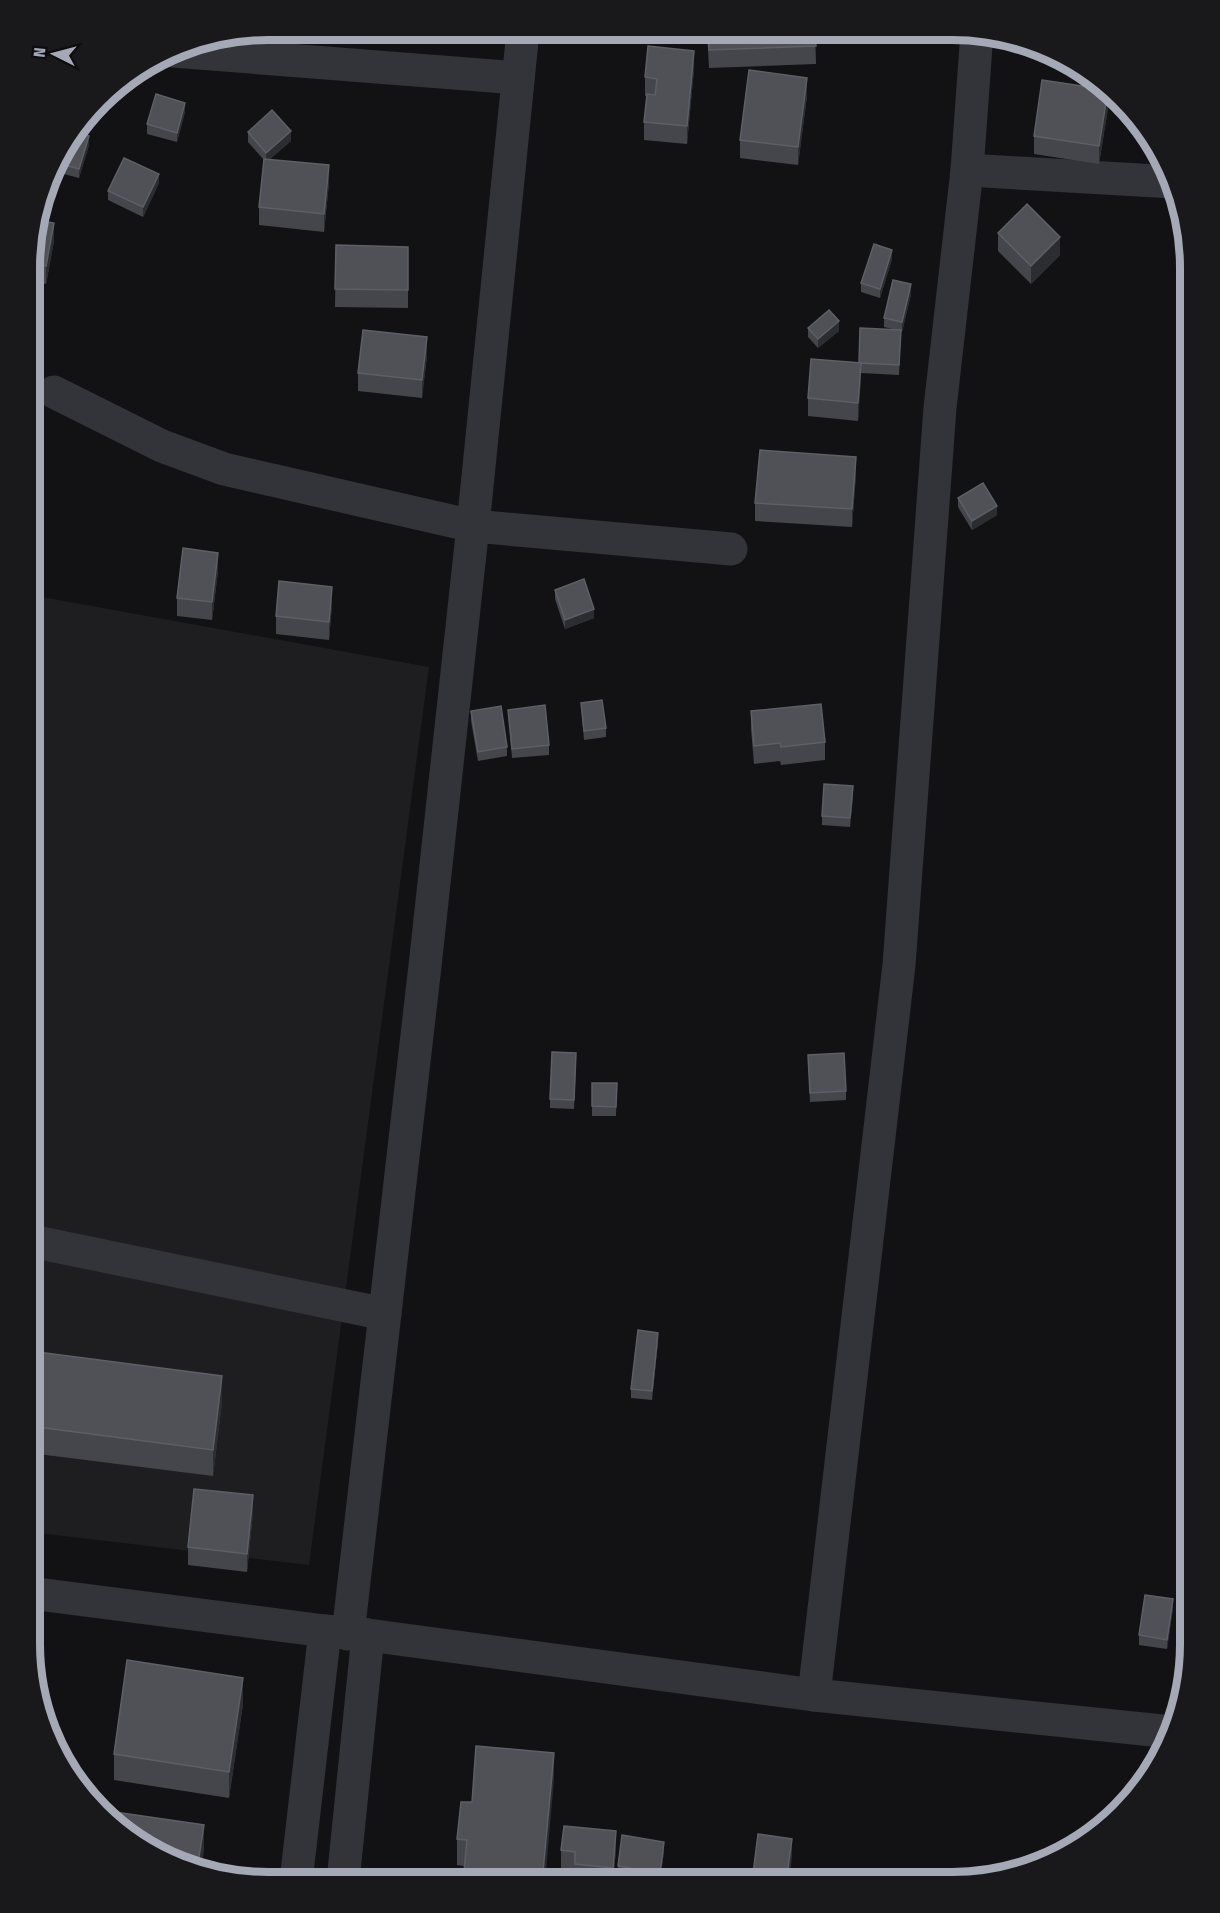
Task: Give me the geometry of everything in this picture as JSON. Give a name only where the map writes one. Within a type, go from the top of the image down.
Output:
[{"type":"street","points":[[298,1873],[347,1633],[473,526],[522,40]]},
{"type":"street","points":[[814,1695],[900,965],[940,408],[967,170],[976,42]]},
{"type":"street","points":[[196,53],[518,78]]},
{"type":"street","points":[[967,170],[1162,181]]},
{"type":"street","points":[[54,392],[162,446],[224,469],[473,526],[730,549]]},
{"type":"street","points":[[40,1243],[385,1314]]},
{"type":"street","points":[[40,1594],[814,1695],[1162,1731]]},
{"type":"street","points":[[343,1873],[347,1633]]},
{"type":"shaded area","points":[[40,597],[429,667],[309,1565],[40,1533]]},
{"type":"building","points":[[708,40],[816,40],[816,46],[709,50]]},
{"type":"building","points":[[648,46],[694,51],[687,126],[644,122],[647,94],[655,95],[657,79],[645,77]]},
{"type":"building","points":[[749,70],[807,78],[798,147],[740,140]]},
{"type":"building","points":[[1042,80],[1089,87],[1106,101],[1099,146],[1034,136]]},
{"type":"building","points":[[156,94],[185,103],[177,133],[147,124]]},
{"type":"building","points":[[272,110],[291,131],[266,153],[248,132]]},
{"type":"building","points":[[85,134],[89,136],[79,169],[65,165]]},
{"type":"building","points":[[124,158],[159,174],[143,207],[108,191]]},
{"type":"building","points":[[264,159],[329,165],[324,214],[259,207]]},
{"type":"building","points":[[1027,204],[1060,237],[1031,266],[998,233]]},
{"type":"building","points":[[46,222],[54,223],[46,266],[40,265]]},
{"type":"building","points":[[874,244],[892,250],[880,289],[861,283]]},
{"type":"building","points":[[336,245],[408,247],[408,290],[335,289]]},
{"type":"building","points":[[893,280],[911,284],[902,322],[884,318]]},
{"type":"building","points":[[829,310],[839,321],[818,339],[808,328]]},
{"type":"building","points":[[860,328],[901,330],[899,365],[859,363]]},
{"type":"building","points":[[363,330],[427,337],[422,380],[358,373]]},
{"type":"building","points":[[811,359],[861,363],[858,403],[808,398]]},
{"type":"building","points":[[760,450],[856,457],[852,509],[755,503]]},
{"type":"building","points":[[983,483],[997,506],[972,521],[958,498]]},
{"type":"building","points":[[183,548],[218,553],[212,602],[177,598]]},
{"type":"building","points":[[584,579],[594,609],[565,620],[555,590]]},
{"type":"building","points":[[279,581],[332,587],[329,622],[276,616]]},
{"type":"building","points":[[602,700],[606,728],[584,731],[581,703]]},
{"type":"building","points":[[821,704],[825,742],[781,747],[780,743],[754,746],[751,711]]},
{"type":"building","points":[[545,705],[549,745],[512,749],[508,710]]},
{"type":"building","points":[[501,706],[507,747],[478,752],[471,711]]},
{"type":"building","points":[[824,784],[853,786],[850,818],[822,816]]},
{"type":"building","points":[[552,1052],[576,1053],[574,1100],[550,1099]]},
{"type":"building","points":[[844,1053],[846,1091],[810,1093],[808,1055]]},
{"type":"building","points":[[592,1083],[617,1083],[616,1107],[592,1106]]},
{"type":"building","points":[[638,1330],[658,1333],[652,1391],[631,1389]]},
{"type":"building","points":[[40,1352],[222,1376],[213,1450],[40,1427]]},
{"type":"building","points":[[194,1489],[253,1495],[247,1554],[188,1547]]},
{"type":"building","points":[[1145,1595],[1173,1599],[1167,1640],[1139,1635]]},
{"type":"building","points":[[127,1660],[243,1678],[229,1772],[114,1754]]},
{"type":"building","points":[[476,1746],[554,1753],[543,1873],[464,1873],[467,1840],[457,1839],[461,1802],[472,1802]]},
{"type":"building","points":[[113,1812],[204,1825],[198,1861],[154,1842]]},
{"type":"building","points":[[564,1826],[616,1831],[613,1868],[575,1864],[575,1852],[561,1850]]},
{"type":"building","points":[[758,1834],[792,1839],[787,1873],[753,1873]]},
{"type":"building","points":[[622,1835],[664,1842],[660,1873],[618,1866]]}]
